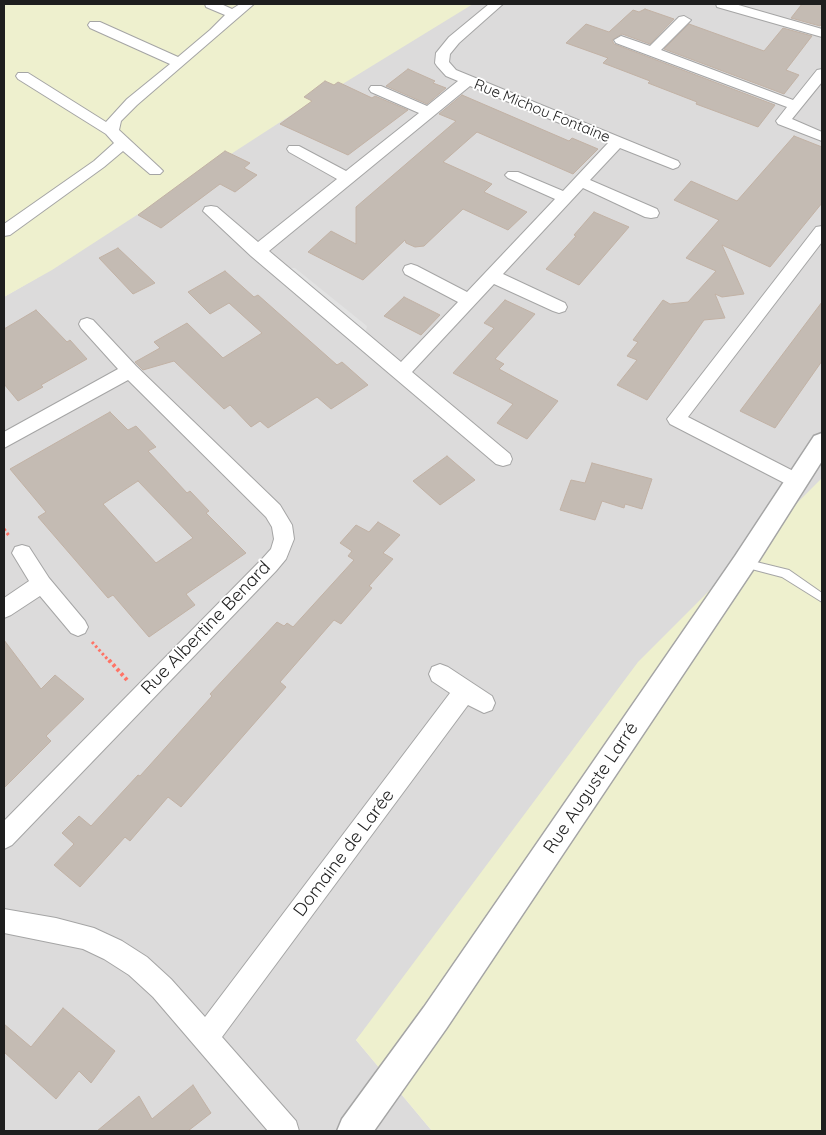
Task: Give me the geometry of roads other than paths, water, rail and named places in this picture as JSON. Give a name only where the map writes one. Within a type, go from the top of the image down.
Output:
[{"type":"street","points":[[211,4],[233,14]]},
{"type":"street","points":[[111,131],[114,120],[215,33],[233,14],[248,4]]},
{"type":"street","name":"Rue Michou Fontaine","points":[[497,4],[454,40],[443,53],[442,63],[451,73],[672,164]]},
{"type":"street","points":[[730,5],[822,32]]},
{"type":"street","points":[[652,52],[684,20]]},
{"type":"street","points":[[95,25],[178,63]]},
{"type":"street","points":[[621,40],[796,106]]},
{"type":"street","points":[[822,73],[784,121],[822,137]]},
{"type":"street","points":[[23,76],[111,131],[156,171]]},
{"type":"street","name":"Rue Michou Fontaine","points":[[257,252],[467,81]]},
{"type":"street","points":[[376,89],[429,112]]},
{"type":"street","name":"Rue Michou Fontaine","points":[[401,374],[618,141]]},
{"type":"street","points":[[4,231],[99,164],[123,143]]},
{"type":"street","points":[[294,149],[347,178]]},
{"type":"street","points":[[513,175],[565,198]]},
{"type":"street","points":[[580,181],[651,213]]},
{"type":"street","points":[[211,211],[503,459]]},
{"type":"street","points":[[796,481],[676,419],[822,231]]},
{"type":"street","points":[[410,270],[470,300]]},
{"type":"street","points":[[492,276],[559,307]]},
{"type":"street","name":"Rue Albertine Benard","points":[[4,837],[140,695],[268,566],[279,553],[284,539],[282,525],[273,511],[130,371],[87,324]]},
{"type":"street","points":[[4,442],[130,371]]},
{"type":"street","name":"Rue Auguste Larré","points":[[354,1131],[435,1018],[744,563],[822,442]]},
{"type":"street","points":[[22,553],[42,584],[78,627]]},
{"type":"street","points":[[4,609],[42,584]]},
{"type":"street","name":"Domaine de Larée","points":[[205,1038],[474,697],[440,674]]},
{"type":"street","points":[[4,921],[85,937],[113,950],[138,966],[162,988],[286,1131]]},
{"type":"lane","points":[[744,563],[785,573],[822,598]]}]
